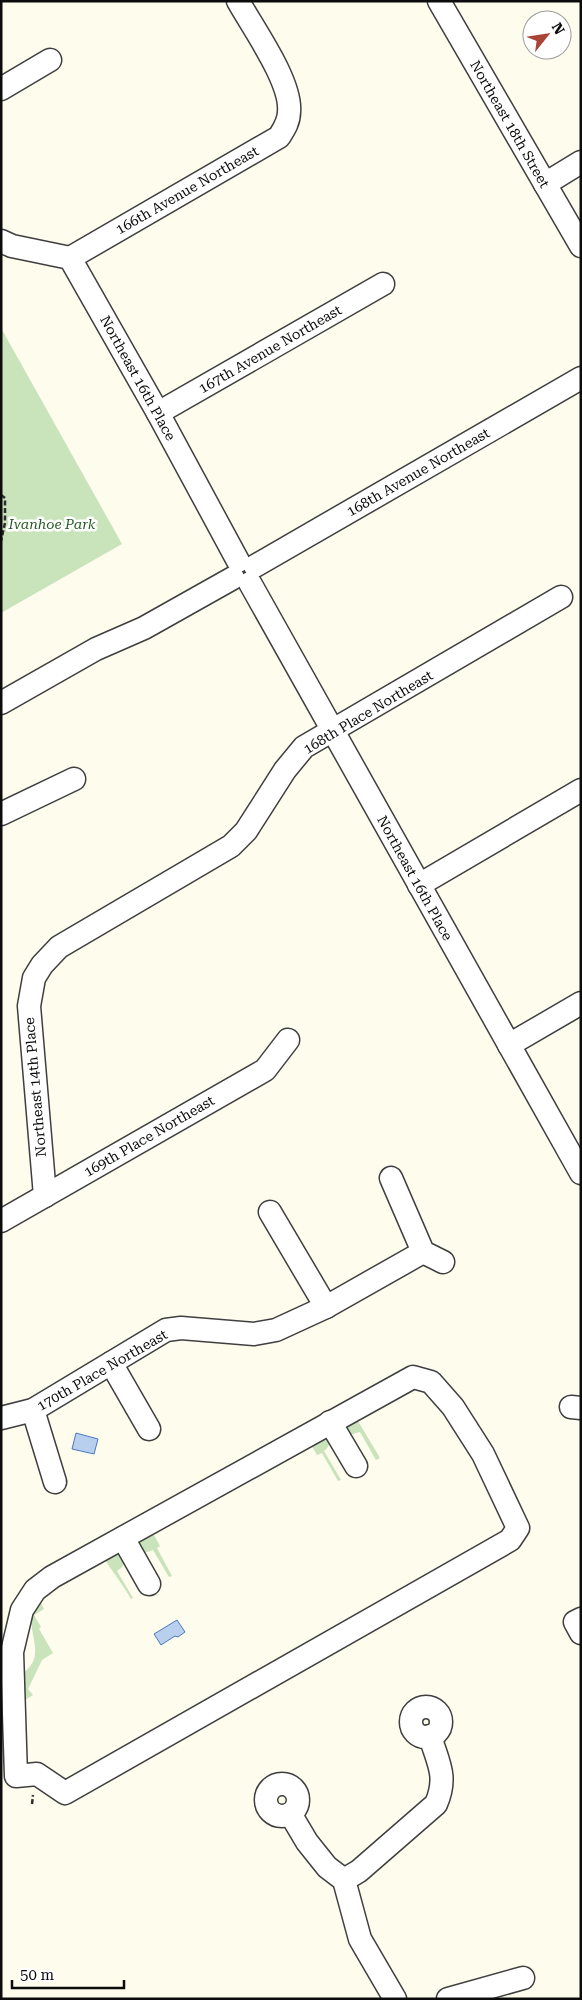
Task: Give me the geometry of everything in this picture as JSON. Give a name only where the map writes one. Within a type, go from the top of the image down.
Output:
[{"type":"street","name":"166th Avenue Northeast","points":[[70,258],[279,137],[287,124],[290,111],[288,96],[282,79],[238,1]]},
{"type":"street","name":"Northeast 18th Street","points":[[439,1],[581,246]]},
{"type":"street","points":[[1,89],[50,60]]},
{"type":"street","points":[[545,184],[581,162]]},
{"type":"street","points":[[1,242],[70,258]]},
{"type":"street","name":"Northeast 16th Place","points":[[70,258],[581,1173]]},
{"type":"street","name":"167th Avenue Northeast","points":[[158,413],[383,284]]},
{"type":"street","name":"168th Avenue Northeast","points":[[1,703],[96,649],[144,628],[244,572],[581,378]]},
{"type":"street","name":"168th Place Northeast","points":[[34,978],[42,965],[59,947],[232,846],[246,831],[284,770],[304,747],[561,597]]},
{"type":"street","points":[[1,814],[74,780]]},
{"type":"street","points":[[419,885],[581,790]]},
{"type":"street","name":"Northeast 14th Place","points":[[34,978],[29,1006],[45,1196]]},
{"type":"street","points":[[509,1045],[581,1003]]},
{"type":"street","name":"169th Place Northeast","points":[[1,1221],[265,1070],[288,1040]]},
{"type":"street","points":[[391,1178],[423,1252],[443,1262]]},
{"type":"street","points":[[270,1212],[326,1306]]},
{"type":"street","name":"170th Place Northeast","points":[[1,1418],[33,1410],[166,1330],[181,1328],[254,1334],[276,1330],[326,1306],[423,1252]]},
{"type":"street","points":[[111,1363],[149,1429]]},
{"type":"street","points":[[413,1377],[431,1382],[453,1407],[483,1454],[518,1528],[510,1540],[65,1793],[36,1774],[9,1780],[7,1651],[22,1610],[35,1590],[52,1577],[123,1538],[413,1377]]},
{"type":"street","points":[[33,1410],[54,1482]]},
{"type":"street","points":[[330,1422],[356,1466]]},
{"type":"street","points":[[123,1538],[149,1584]]},
{"type":"street","points":[[344,1880],[359,1871],[436,1804],[442,1792],[443,1779],[430,1736]]},
{"type":"street","points":[[291,1815],[307,1842],[327,1867],[344,1880],[360,1939],[394,1999]]},
{"type":"street","points":[[448,1999],[523,1978]]},
{"type":"path","points":[[1,495],[5,498],[5,523],[1,541]]},
{"type":"green space","name":"Ivanhoe Park","points":[[1,328],[122,544],[1,613]]},
{"type":"green space","points":[[355,1416],[380,1458],[376,1460],[360,1432],[349,1435],[344,1422]]},
{"type":"green space","points":[[324,1432],[329,1443],[324,1451],[341,1480],[338,1481],[322,1453],[317,1455],[310,1443]]},
{"type":"green space","points":[[153,1533],[160,1546],[157,1548],[172,1576],[169,1577],[153,1550],[144,1553],[139,1550],[137,1540]]},
{"type":"green space","points":[[118,1553],[125,1561],[117,1571],[133,1598],[131,1599],[104,1558]]},
{"type":"green space","points":[[38,1598],[44,1609],[34,1615],[41,1627],[39,1629],[53,1653],[42,1660],[28,1689],[33,1695],[25,1700],[22,1699],[20,1675],[32,1663],[35,1657],[31,1621]]},
{"type":"water","points":[[76,1433],[98,1439],[94,1454],[72,1449]]},
{"type":"water","points":[[177,1620],[185,1632],[161,1645],[154,1634]]}]
